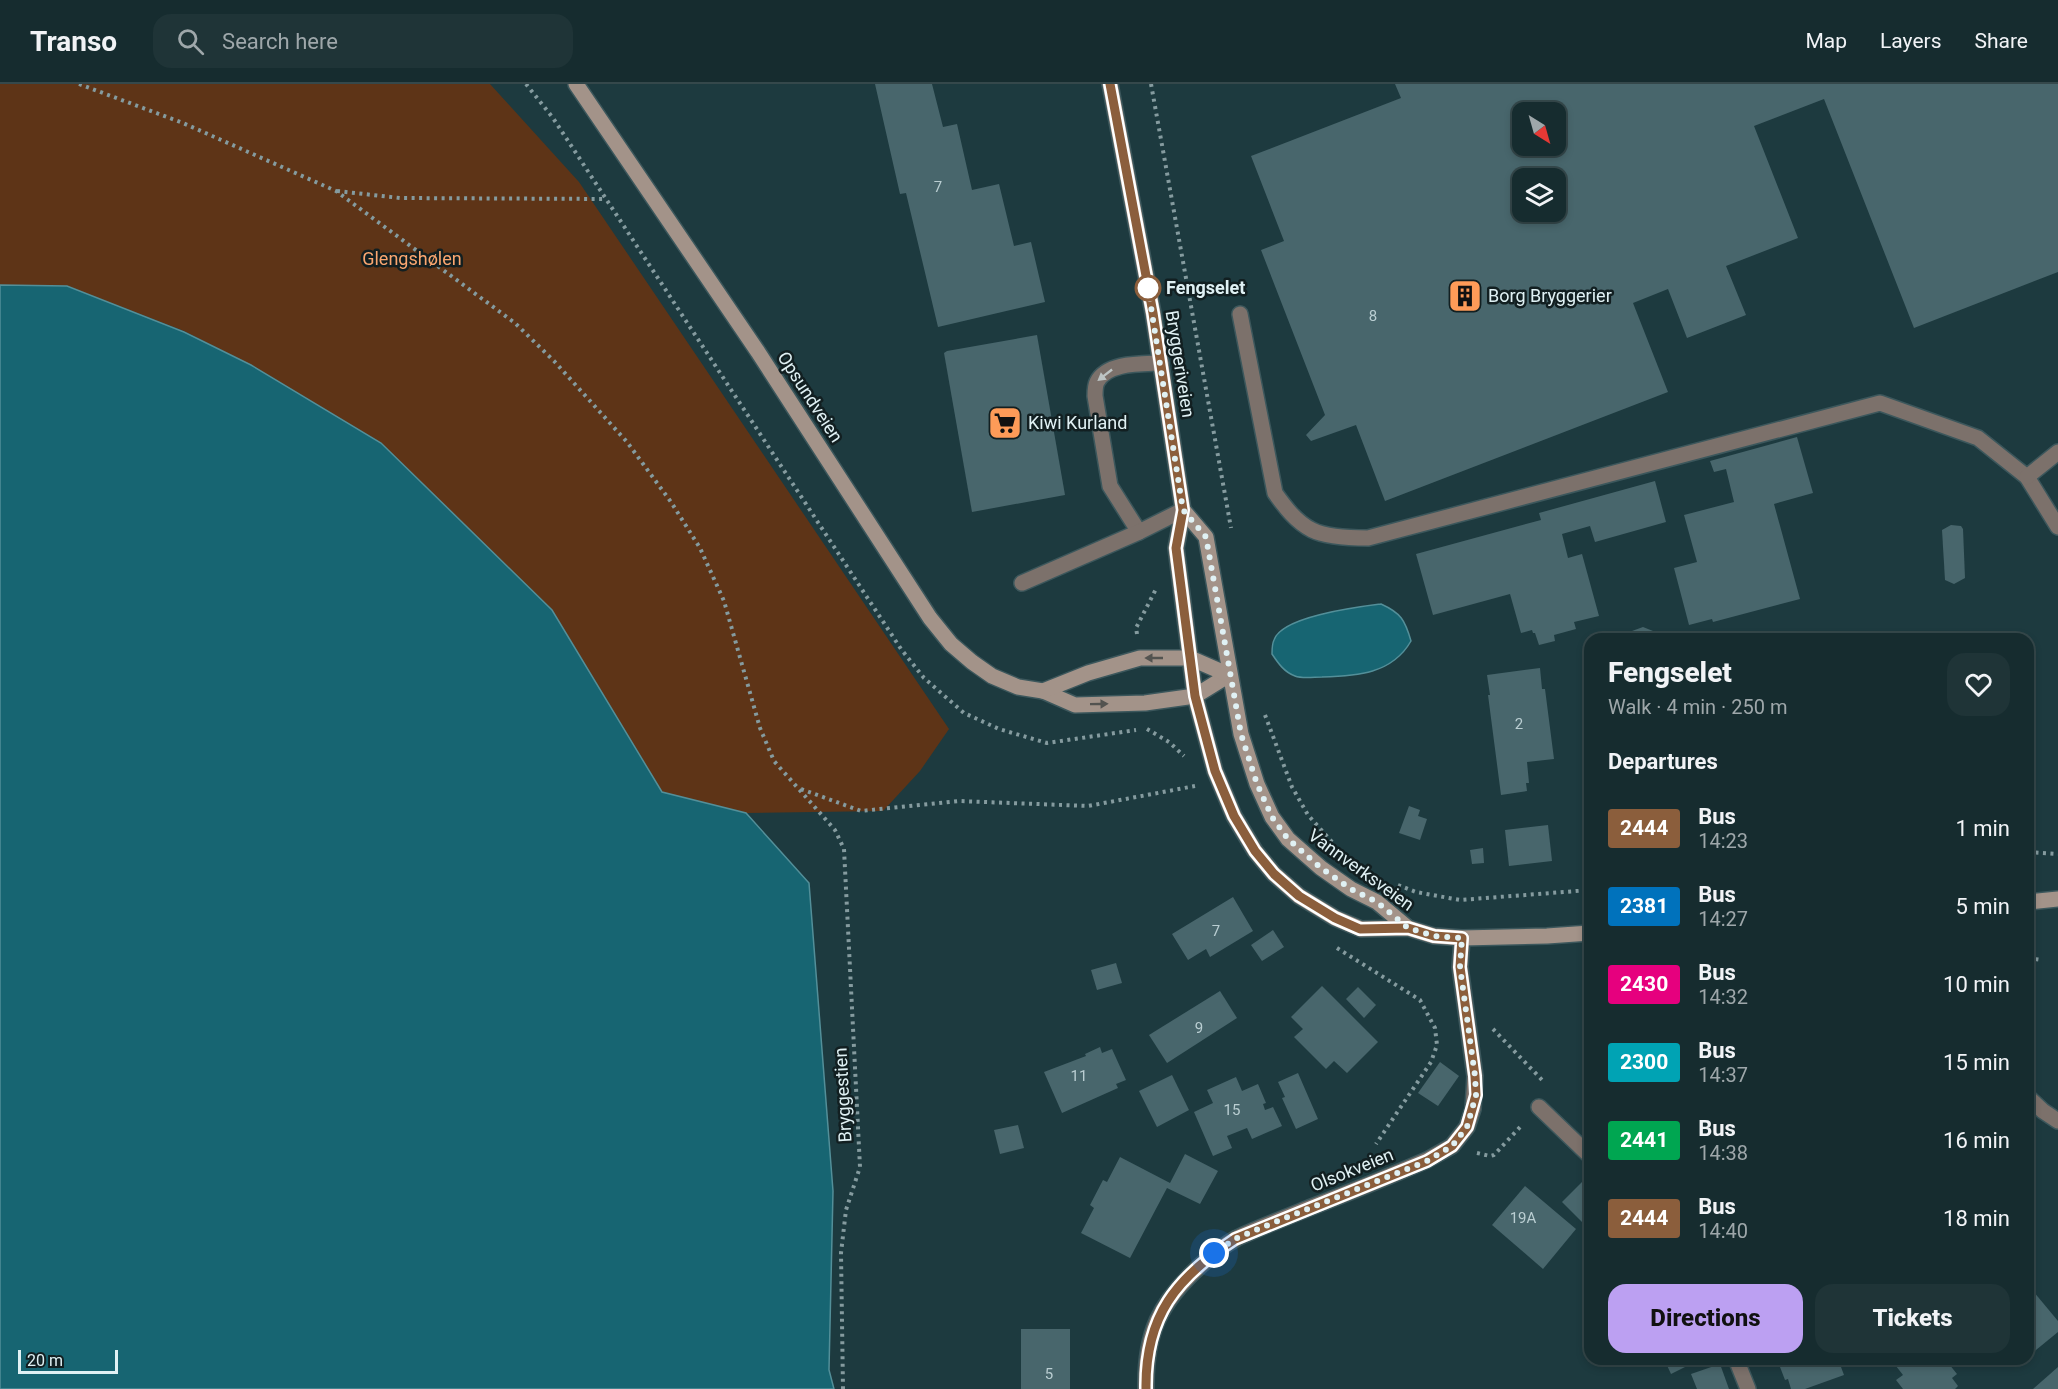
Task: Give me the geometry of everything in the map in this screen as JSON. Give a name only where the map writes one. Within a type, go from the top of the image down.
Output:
[{"type":"main road","name":"Opsundveien","points":[[576,84],[758,352],[930,618],[951,644],[992,676],[1018,687],[1043,691],[1075,705],[1146,704],[1195,696],[1229,675]]},
{"type":"main road","name":"Bryggeriveien","points":[[1110,84],[1161,363],[1183,510],[1176,548],[1190,657]]},
{"type":"main road","points":[[1183,510],[1206,537],[1229,675]]},
{"type":"main road","points":[[1043,691],[1088,673],[1140,658],[1190,657],[1229,675]]},
{"type":"main road","name":"Vannverksveien","points":[[1190,657],[1195,696],[1215,771],[1234,816],[1255,851],[1274,874],[1299,896],[1335,918],[1360,929],[1408,928],[1434,936],[1462,938],[1584,933]]},
{"type":"main road","name":"Vannverksveien","points":[[1229,675],[1241,734],[1257,784],[1272,817],[1288,839],[1321,868],[1351,889],[1377,902],[1408,928]]},
{"type":"main road","points":[[2034,901],[2058,899]]},
{"type":"street","points":[[1240,314],[1275,493],[1289,513],[1312,531],[1368,538],[1880,404],[1978,438],[2026,477],[2058,527]]},
{"type":"street","points":[[1139,532],[1110,486],[1095,388],[1097,381],[1104,374],[1114,369],[1161,363]]},
{"type":"street","points":[[2026,477],[2058,452]]},
{"type":"street","points":[[1022,583],[1139,532],[1183,510]]},
{"type":"street","name":"Olsokveien","points":[[1146,1389],[1148,1349],[1163,1307],[1176,1289],[1214,1253],[1235,1239],[1427,1161],[1452,1146],[1467,1127],[1476,1095],[1460,967],[1462,938]]},
{"type":"street","points":[[2034,1103],[2058,1120]]},
{"type":"street","points":[[1543,1111],[1584,1150]]},
{"type":"street","points":[[1738,1365],[1748,1389]]},
{"type":"path","points":[[79,84],[183,123],[336,191],[399,198],[606,199]]},
{"type":"path","points":[[1151,84],[1231,532]]},
{"type":"path","name":"Bryggestien","points":[[336,191],[515,323],[554,361],[627,442],[671,502],[700,548],[724,601],[760,728],[774,761],[835,830],[844,849],[860,1167],[846,1210],[841,1253],[843,1389]]},
{"type":"path","points":[[1138,640],[1136,628],[1159,583]]},
{"type":"path","points":[[1263,709],[1292,787],[1308,815],[1336,846]]},
{"type":"path","points":[[798,788],[861,811],[959,801],[1088,806],[1199,785]]},
{"type":"path","points":[[2034,852],[2058,854]]},
{"type":"path","points":[[1396,884],[1416,892],[1460,900],[1584,890]]},
{"type":"path","points":[[1334,946],[1420,1000],[1435,1028],[1437,1045],[1431,1062],[1376,1144]]},
{"type":"path","points":[[2034,959],[2041,960]]},
{"type":"path","points":[[1452,1146],[1490,1156],[1494,1155],[1543,1111],[1551,1089],[1491,1026]]},
{"type":"green space","name":"Glengshølen","points":[[0,84],[490,84],[579,182],[949,729],[920,771],[883,811],[746,813],[662,792],[552,610],[381,443],[251,365],[184,331],[67,286],[0,285]]},
{"type":"water","points":[[0,285],[67,286],[184,332],[251,365],[381,443],[552,610],[662,792],[746,813],[809,883],[833,1191],[829,1370],[834,1389],[0,1389]]},
{"type":"water","points":[[1381,604],[1401,618],[1411,641],[1403,652],[1384,667],[1348,676],[1298,677],[1284,670],[1272,654],[1274,640],[1280,632],[1291,625],[1322,614]]},
{"type":"building","points":[[875,84],[932,84],[943,127],[957,124],[972,190],[999,184],[1014,246],[1031,242],[1045,302],[938,327],[906,193],[900,194]]},
{"type":"building","name":"Borg Bryggerier","points":[[1395,84],[2058,84],[2058,272],[1914,328],[1824,99],[1754,126],[1798,238],[1726,266],[1746,315],[1687,338],[1668,289],[1633,303],[1668,392],[1385,501],[1356,425],[1311,441],[1306,435],[1325,415],[1261,250],[1284,241],[1251,156],[1401,98]]},
{"type":"building","points":[[1037,335],[1065,495],[972,512],[944,353]]},
{"type":"building","points":[[1797,437],[1813,493],[1774,504],[1800,599],[1713,622],[1712,619],[1689,625],[1674,568],[1697,562],[1684,515],[1734,502],[1726,469],[1714,472],[1710,461]]},
{"type":"building","points":[[1655,481],[1666,522],[1595,542],[1590,526],[1562,534],[1568,558],[1582,554],[1599,616],[1574,622],[1576,629],[1554,635],[1555,641],[1539,645],[1532,630],[1521,633],[1510,594],[1433,615],[1416,554],[1541,520],[1539,513]]},
{"type":"building","points":[[1951,525],[1961,526],[1963,529],[1965,578],[1954,584],[1945,580],[1942,530]]},
{"type":"building","points":[[1643,627],[1654,633],[1631,633]]},
{"type":"building","points":[[1540,668],[1554,759],[1527,762],[1529,783],[1526,783],[1527,791],[1501,795],[1487,675]]},
{"type":"building","points":[[1409,806],[1420,810],[1418,816],[1427,819],[1420,840],[1399,833]]},
{"type":"building","points":[[1548,825],[1552,861],[1509,866],[1505,830]]},
{"type":"building","points":[[1483,848],[1484,863],[1472,864],[1470,850]]},
{"type":"building","points":[[1233,897],[1253,931],[1210,957],[1206,949],[1188,960],[1172,934]]},
{"type":"building","points":[[1273,930],[1284,947],[1262,961],[1251,945]]},
{"type":"building","points":[[1116,963],[1122,983],[1097,990],[1091,970]]},
{"type":"building","points":[[1322,986],[1378,1042],[1347,1073],[1334,1061],[1326,1069],[1294,1037],[1303,1029],[1291,1017]]},
{"type":"building","points":[[1358,987],[1376,1005],[1364,1018],[1346,999]]},
{"type":"building","points":[[1220,991],[1237,1018],[1167,1063],[1149,1035]]},
{"type":"building","points":[[1100,1047],[1102,1053],[1112,1049],[1126,1080],[1116,1084],[1118,1088],[1062,1113],[1044,1072],[1086,1056],[1085,1054]]},
{"type":"building","points":[[1440,1062],[1459,1076],[1438,1106],[1418,1093]]},
{"type":"building","points":[[1298,1073],[1318,1119],[1296,1129],[1282,1098],[1285,1097],[1278,1082]]},
{"type":"building","points":[[1172,1075],[1189,1110],[1157,1127],[1139,1091]]},
{"type":"building","points":[[1236,1077],[1242,1091],[1258,1084],[1266,1103],[1263,1104],[1265,1110],[1273,1107],[1282,1126],[1252,1139],[1247,1128],[1227,1136],[1232,1148],[1213,1156],[1194,1112],[1213,1103],[1207,1090]]},
{"type":"building","points":[[1018,1125],[1024,1148],[1000,1154],[994,1130]]},
{"type":"building","points":[[1185,1154],[1218,1171],[1200,1204],[1167,1188],[1130,1258],[1081,1233],[1094,1208],[1090,1205],[1103,1180],[1107,1182],[1120,1157],[1170,1183]]},
{"type":"building","points":[[1584,1180],[1584,1224],[1562,1202]]},
{"type":"building","points":[[1525,1186],[1576,1229],[1543,1269],[1492,1225]]},
{"type":"building","points":[[2034,1292],[2058,1321],[2058,1332],[2034,1352]]},
{"type":"building","points":[[1021,1329],[1070,1329],[1070,1389],[1021,1389]]},
{"type":"building","points":[[1667,1365],[1689,1365],[1671,1374]]},
{"type":"building","points":[[1720,1365],[1729,1389],[1697,1389],[1691,1374]]},
{"type":"building","points":[[1779,1365],[1840,1365],[1844,1375],[1805,1389],[1791,1389],[1788,1379],[1785,1380]]},
{"type":"building","points":[[1950,1365],[1957,1374],[1952,1378],[1958,1386],[1955,1389],[1903,1389],[1896,1380],[1903,1375],[1896,1366]]},
{"type":"building","points":[[2058,1367],[2058,1389],[2033,1389]]},
{"type":"bus line","name":"2444","points":[[1110,84],[1153,313],[1183,510],[1176,548],[1195,696],[1215,771],[1234,816],[1255,851],[1274,874],[1299,896],[1335,918],[1360,929],[1408,928],[1434,936],[1462,938],[1460,967],[1476,1095],[1467,1127],[1452,1146],[1427,1161],[1235,1239],[1214,1253],[1176,1289],[1163,1307],[1148,1349],[1146,1389]]},
{"type":"place","name":"Fengselet","points":[[1148,288]]},
{"type":"place","name":"Borg Bryggerier","points":[[1465,296]]},
{"type":"place","name":"Kiwi Kurland","points":[[1005,423]]},
{"type":"route","points":[[1148,288],[1183,510],[1206,537],[1241,734],[1257,784],[1272,817],[1288,839],[1321,868],[1351,889],[1377,902],[1408,928],[1434,936],[1462,938],[1460,967],[1475,1076],[1476,1095],[1473,1109],[1467,1127],[1452,1146],[1427,1161],[1235,1239],[1214,1253]]}]
